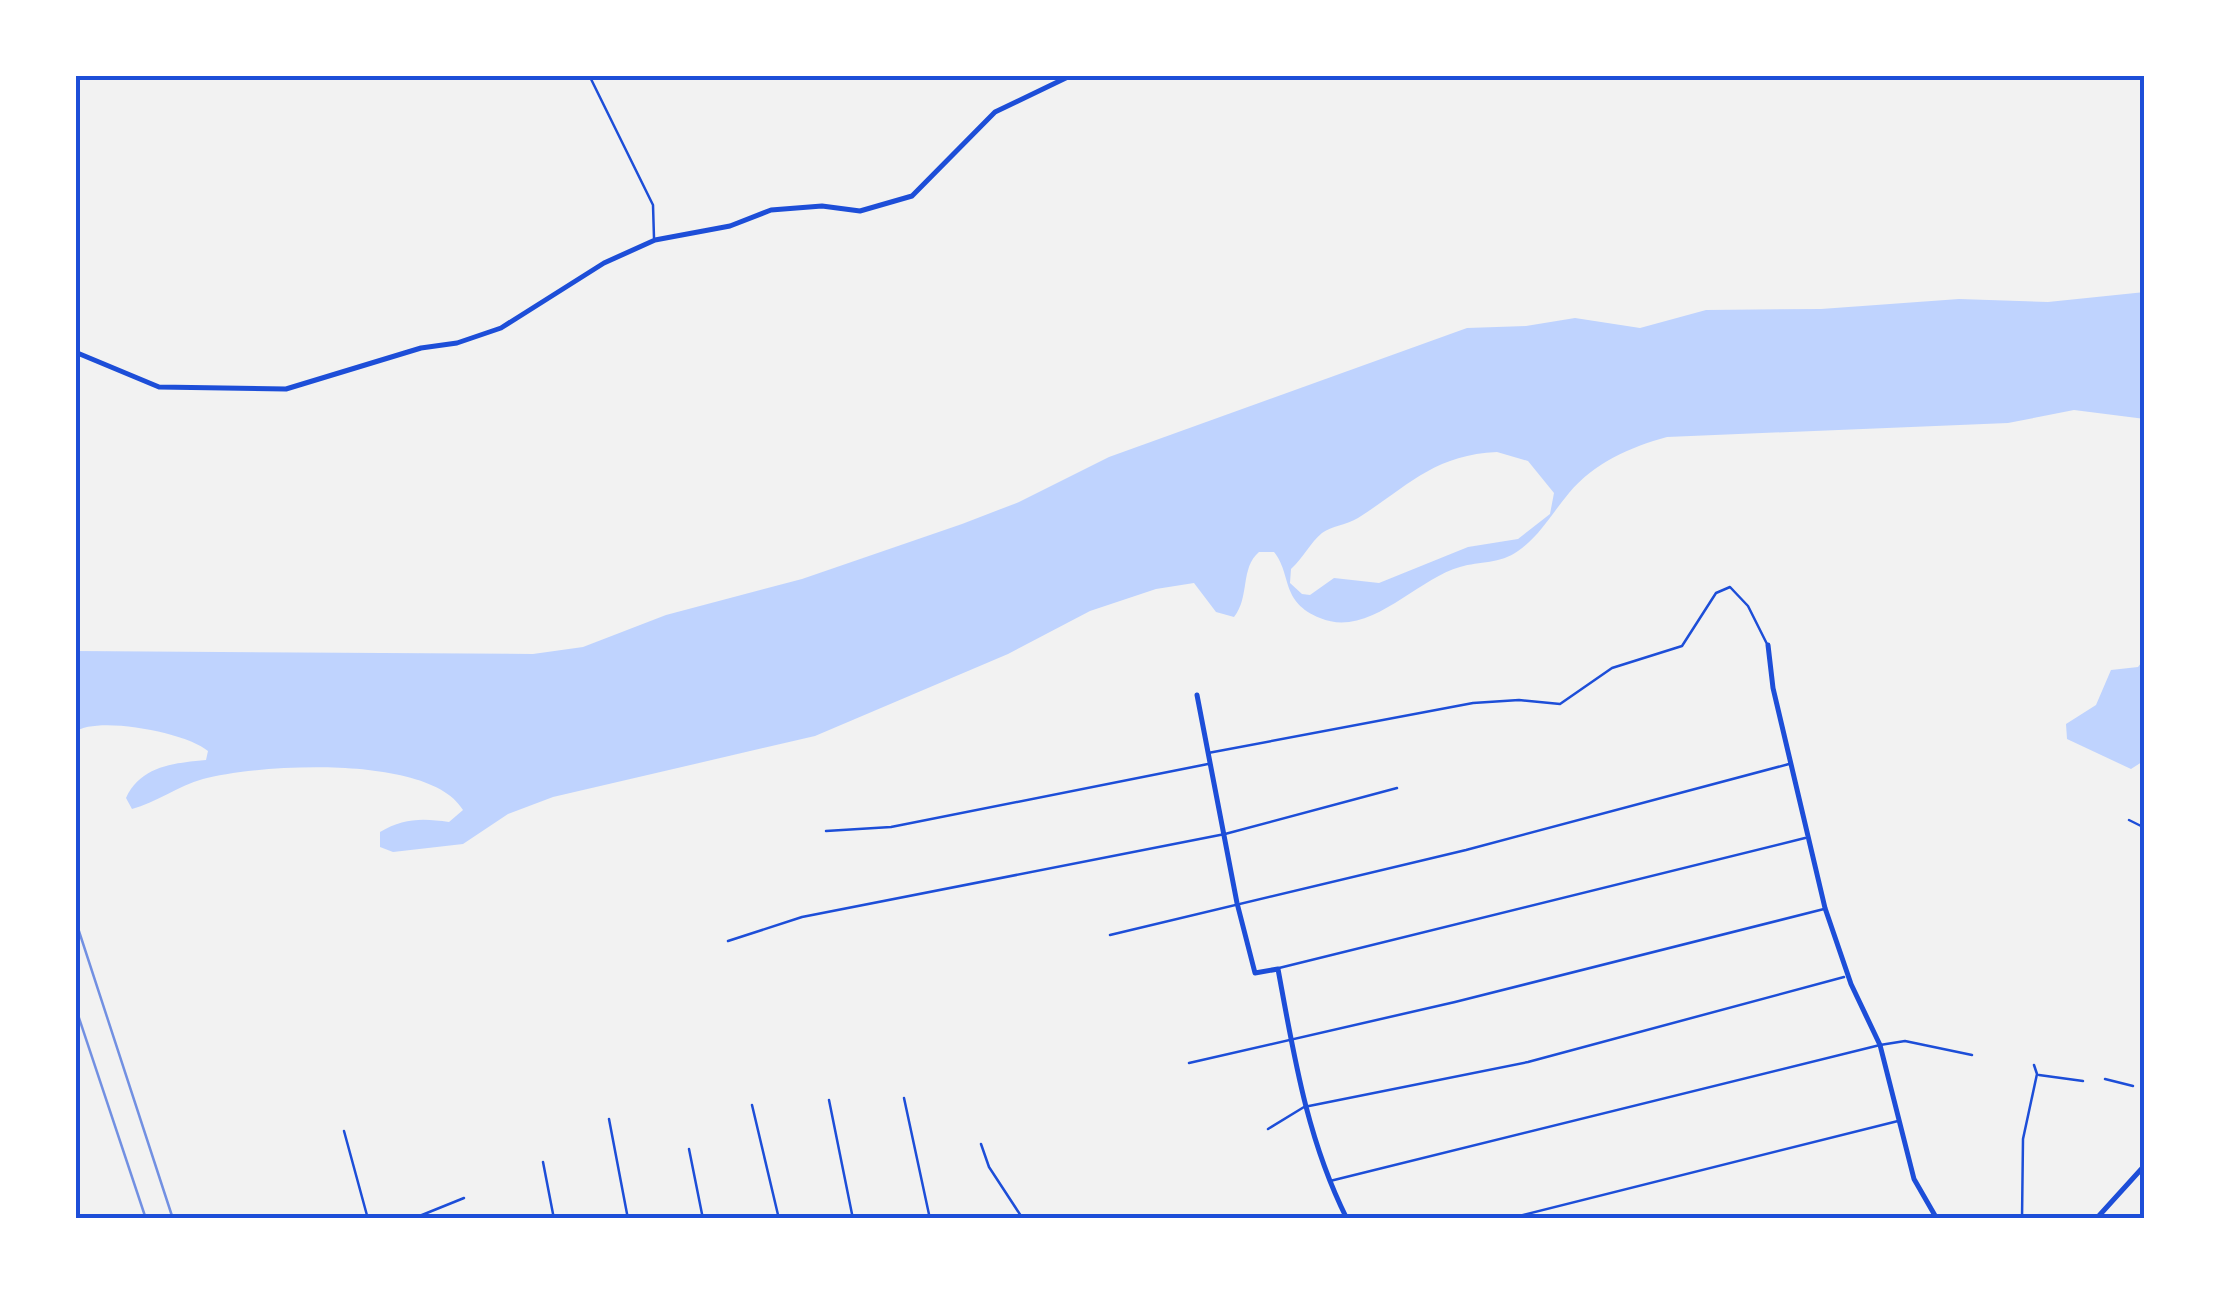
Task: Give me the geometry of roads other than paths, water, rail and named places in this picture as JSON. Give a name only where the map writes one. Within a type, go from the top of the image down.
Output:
[{"type":"street","points":[[75,352],[160,387],[286,390],[501,328],[604,263],[654,240],[730,226],[771,210],[822,206],[860,211],[912,196],[996,112],[1072,75]]},
{"type":"street","points":[[1768,645],[1790,764],[1825,908],[1848,976],[1880,1044],[1914,1179],[1938,1219]]},
{"type":"street","points":[[1197,695],[1237,903],[1256,973],[1278,969],[1304,1107],[1328,1181],[1347,1219]]},
{"type":"street","points":[[2096,1219],[2145,1165]]},
{"type":"lane","points":[[589,75],[652,205],[654,240]]},
{"type":"lane","points":[[1206,753],[1473,702],[1519,700],[1560,704],[1612,668],[1682,646],[1716,593],[1730,587],[1748,606],[1768,645]]},
{"type":"lane","points":[[826,831],[891,827],[1208,764]]},
{"type":"lane","points":[[1110,934],[1450,854],[1790,764]]},
{"type":"lane","points":[[728,941],[802,918],[1225,834],[1398,788]]},
{"type":"lane","points":[[2129,820],[2145,828]]},
{"type":"lane","points":[[1278,969],[1808,838]]},
{"type":"lane","points":[[1189,1063],[1825,908]]},
{"type":"lane","points":[[1268,1129],[1304,1107],[1528,1062],[1848,976]]},
{"type":"lane","points":[[1328,1181],[1880,1044],[1905,1040],[1972,1055]]},
{"type":"lane","points":[[2022,1219],[2023,1139],[2037,1074],[2034,1065]]},
{"type":"lane","points":[[2037,1074],[2084,1081]]},
{"type":"lane","points":[[2105,1080],[2132,1086]]},
{"type":"lane","points":[[904,1098],[930,1219]]},
{"type":"lane","points":[[828,1100],[853,1219]]},
{"type":"lane","points":[[752,1105],[780,1219]]},
{"type":"lane","points":[[609,1119],[628,1219]]},
{"type":"lane","points":[[1507,1219],[1899,1120]]},
{"type":"lane","points":[[344,1131],[368,1219]]},
{"type":"lane","points":[[981,1144],[989,1167],[1023,1219]]},
{"type":"lane","points":[[688,1149],[703,1219]]},
{"type":"lane","points":[[543,1162],[554,1219]]},
{"type":"lane","points":[[412,1219],[464,1198]]},
{"type":"water","points":[[2145,292],[2145,419],[2074,410],[2008,423],[1667,437],[1626,451],[1590,473],[1533,538],[1511,555],[1443,573],[1392,605],[1356,621],[1338,622],[1307,611],[1293,596],[1274,552],[1259,552],[1249,566],[1242,601],[1234,617],[1216,612],[1194,583],[1156,589],[1090,611],[1008,654],[815,736],[553,797],[508,814],[463,844],[393,852],[380,847],[380,832],[389,827],[413,820],[449,822],[463,810],[445,792],[416,779],[381,772],[301,767],[229,774],[194,782],[132,809],[126,798],[150,772],[206,760],[208,751],[182,738],[142,728],[102,725],[75,732],[75,651],[533,654],[583,647],[666,615],[802,579],[962,524],[1019,502],[1109,457],[1467,328],[1526,326],[1575,318],[1640,328],[1706,310],[1821,309],[1959,299],[2048,302]],"holes":[[[1497,452],[1528,461],[1554,493],[1550,514],[1518,539],[1468,547],[1379,583],[1334,578],[1310,595],[1302,594],[1290,583],[1291,569],[1322,533],[1358,518],[1438,466],[1475,454]]]},
{"type":"water","points":[[2145,658],[2145,760],[2131,769],[2067,739],[2066,724],[2096,705],[2111,670],[2138,667]]},
{"type":"railway","points":[[75,919],[173,1219]]},
{"type":"railway","points":[[75,1006],[146,1219]]}]
